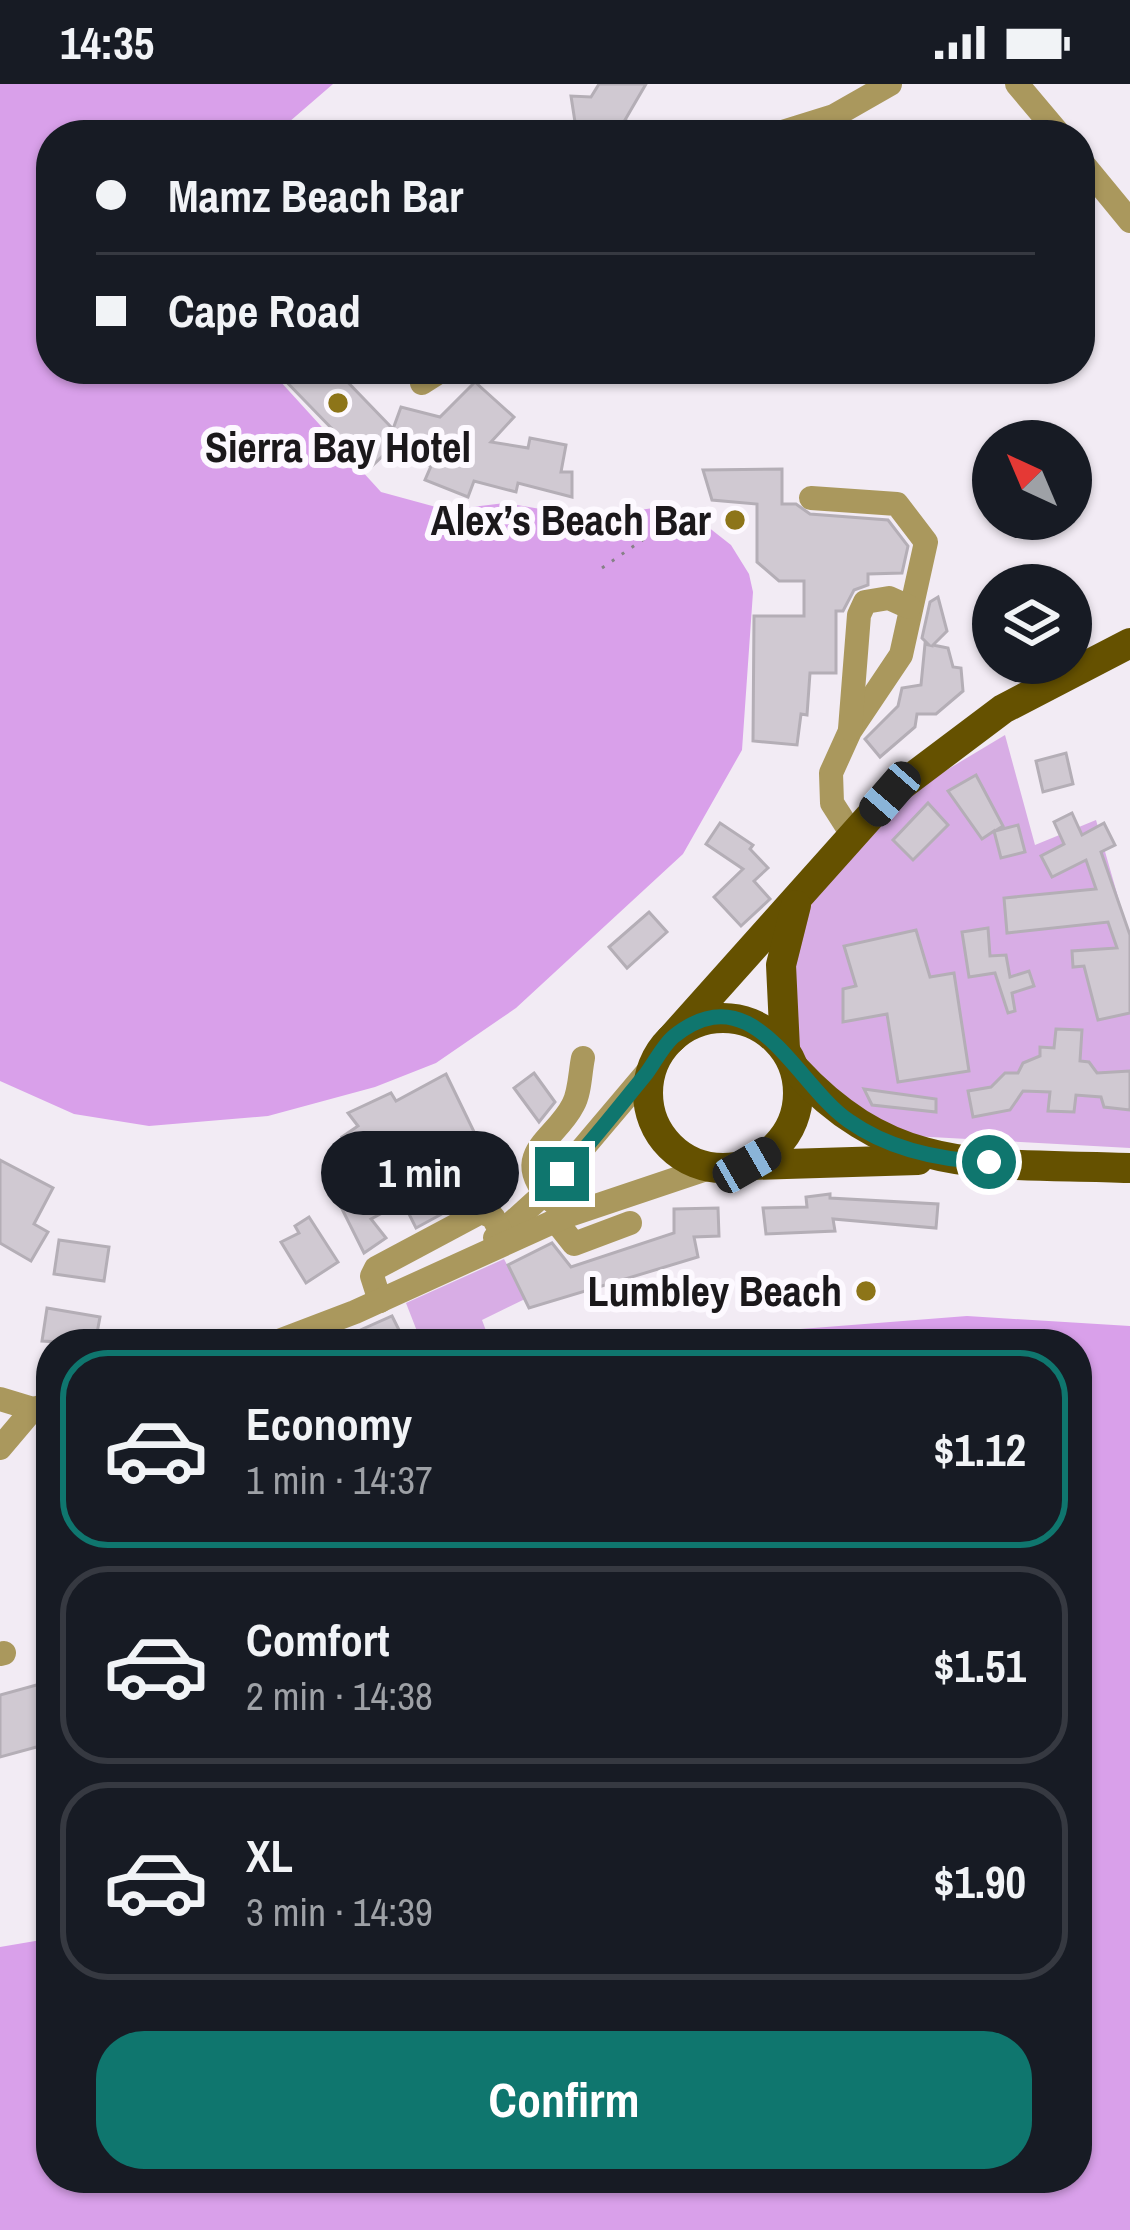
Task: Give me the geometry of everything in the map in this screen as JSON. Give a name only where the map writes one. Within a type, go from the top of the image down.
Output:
[{"type":"main road","points":[[1130,643],[957,738],[890,794],[796,904],[741,955],[663,1051],[648,1089],[651,1116],[664,1140],[684,1158],[709,1168],[942,1160],[1130,1168]]},
{"type":"main road","points":[[747,1165],[773,1150],[791,1127],[798,1099],[781,965],[796,904]]},
{"type":"main road","points":[[663,1051],[709,1020],[751,1024],[851,1123],[942,1160]]},
{"type":"street","points":[[821,120],[890,84]]},
{"type":"street","points":[[1017,84],[1047,120]]},
{"type":"street","points":[[1095,178],[1130,221]]},
{"type":"street","points":[[811,498],[884,501],[907,511],[922,530],[928,554],[909,607],[902,655],[850,731],[831,773],[830,796],[854,836]]},
{"type":"street","points":[[850,731],[859,615],[865,602],[877,598],[909,607]]},
{"type":"street","points":[[477,1254],[545,1193],[663,1051]]},
{"type":"street","points":[[583,1058],[573,1105],[537,1144],[534,1166],[574,1244],[630,1223]]},
{"type":"street","points":[[309,1329],[561,1218],[709,1168]]},
{"type":"street","points":[[380,1301],[372,1276],[376,1268],[481,1212],[493,1217],[502,1232]]},
{"type":"street","points":[[0,1399],[36,1406]]},
{"type":"street","points":[[0,1448],[36,1413]]},
{"type":"path","points":[[602,568],[680,514]]},
{"type":"shaded area","points":[[0,84],[333,84],[291,120],[36,120],[36,384],[283,384],[381,492],[447,510],[505,503],[588,517],[661,507],[703,523],[731,545],[749,574],[753,592],[742,750],[683,854],[516,1008],[436,1063],[375,1087],[268,1116],[149,1126],[74,1114],[0,1081]]},
{"type":"shaded area","points":[[1005,735],[1035,845],[1096,820],[1130,939],[1130,1148],[857,1133],[791,1054],[786,959],[817,885],[890,804]]},
{"type":"shaded area","points":[[504,1259],[525,1299],[482,1320],[485,1329],[416,1329],[406,1303]]},
{"type":"shaded area","points":[[967,1316],[1130,1326],[1130,2230],[0,2230],[0,1947],[36,1941],[36,2193],[1092,2193],[1092,1329],[801,1329]]},
{"type":"building","points":[[599,84],[646,84],[625,120],[575,120],[571,96],[591,97]]},
{"type":"building","points":[[289,384],[350,384],[393,429],[401,407],[440,417],[477,384],[514,417],[491,442],[528,448],[530,438],[566,445],[561,472],[572,472],[572,497],[518,483],[516,492],[474,481],[468,497],[425,480],[431,466],[389,450],[370,468]]},
{"type":"building","points":[[782,469],[782,504],[796,504],[810,514],[888,520],[908,546],[902,573],[868,574],[868,585],[854,590],[843,611],[836,611],[836,673],[810,673],[807,715],[801,714],[797,745],[753,741],[754,616],[804,616],[804,581],[779,581],[757,562],[757,504],[712,500],[703,470]]},
{"type":"building","points":[[938,597],[947,631],[933,645],[948,648],[953,667],[961,668],[963,691],[936,714],[917,714],[915,727],[880,757],[865,739],[898,706],[902,688],[921,685],[925,644],[929,645],[922,638],[930,602]]},
{"type":"building","points":[[1066,753],[1073,784],[1043,792],[1036,761]]},
{"type":"building","points":[[976,775],[1003,826],[995,831],[1018,825],[1025,852],[1001,858],[994,831],[982,839],[948,791]]},
{"type":"building","points":[[928,803],[948,825],[913,860],[893,840]]},
{"type":"building","points":[[1072,813],[1082,835],[1104,823],[1115,845],[1101,852],[1130,935],[1130,1013],[1098,1020],[1084,966],[1073,967],[1072,951],[1117,948],[1108,922],[1007,933],[1004,898],[1096,889],[1086,860],[1052,877],[1041,856],[1064,844],[1054,822]]},
{"type":"building","points":[[720,823],[753,845],[750,849],[768,868],[754,881],[770,899],[741,926],[714,897],[743,869],[706,844]]},
{"type":"building","points":[[649,912],[667,932],[627,968],[609,947]]},
{"type":"building","points":[[988,928],[990,956],[1006,955],[1010,977],[1029,971],[1034,986],[1012,993],[1015,1011],[1008,1013],[995,973],[969,977],[962,932]]},
{"type":"building","points":[[916,930],[930,977],[954,973],[969,1071],[898,1082],[887,1014],[843,1022],[843,989],[856,986],[844,946]]},
{"type":"building","points":[[1056,1029],[1082,1030],[1080,1061],[1089,1062],[1097,1073],[1130,1071],[1130,1110],[1104,1107],[1101,1097],[1076,1095],[1074,1112],[1048,1111],[1050,1092],[1023,1091],[1010,1110],[973,1117],[968,1091],[991,1087],[1005,1073],[1018,1073],[1023,1063],[1040,1056],[1040,1047],[1054,1048]]},
{"type":"building","points":[[534,1073],[555,1102],[539,1122],[514,1088]]},
{"type":"building","points":[[446,1074],[492,1169],[506,1169],[512,1186],[491,1198],[473,1197],[416,1228],[403,1202],[371,1219],[386,1238],[364,1253],[337,1199],[372,1181],[342,1137],[358,1126],[348,1113],[391,1093],[396,1101]]},
{"type":"building","points":[[864,1089],[936,1099],[936,1112],[872,1105]]},
{"type":"building","points":[[0,1160],[53,1188],[34,1224],[48,1232],[31,1261],[0,1243]]},
{"type":"building","points":[[830,1194],[830,1198],[938,1204],[936,1228],[833,1219],[835,1231],[766,1234],[763,1208],[807,1207],[806,1197]]},
{"type":"building","points":[[718,1208],[719,1236],[694,1237],[698,1257],[529,1308],[508,1265],[552,1243],[571,1267],[674,1233],[674,1209]]},
{"type":"building","points":[[309,1217],[338,1262],[306,1283],[281,1242],[299,1233],[295,1226]]},
{"type":"building","points":[[59,1240],[109,1247],[104,1281],[54,1274]]},
{"type":"building","points":[[47,1308],[100,1317],[98,1329],[44,1329]]},
{"type":"building","points":[[392,1316],[398,1329],[363,1329]]},
{"type":"building","points":[[36,1685],[36,1747],[0,1757],[0,1695]]},
{"type":"place","name":"Sierra Bay Hotel","points":[[338,403]]},
{"type":"place","name":"Alex’s Beach Bar","points":[[735,520]]},
{"type":"place","name":"Lumbley Beach","points":[[866,1291]]},
{"type":"route","points":[[562,1174],[670,1039],[709,1020],[730,1019],[770,1034],[819,1095],[872,1135],[942,1160],[989,1162]]}]
